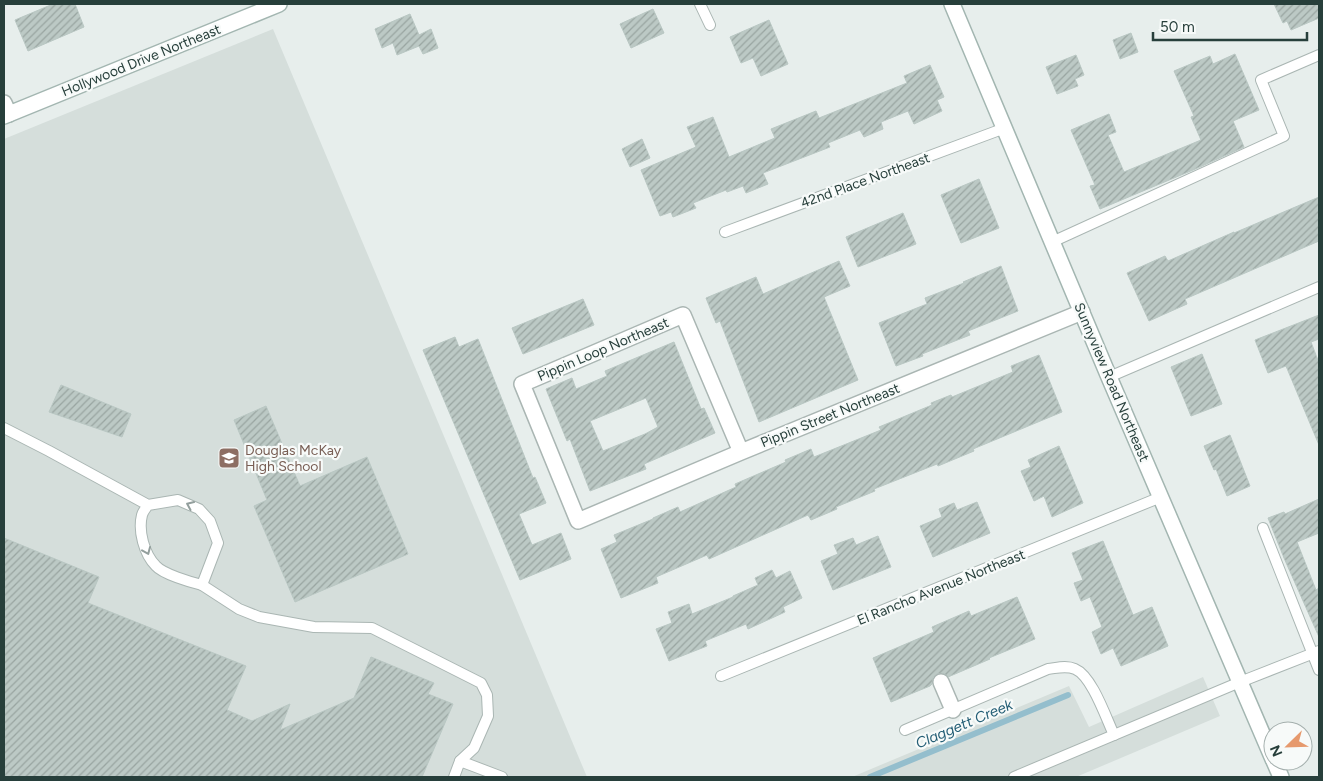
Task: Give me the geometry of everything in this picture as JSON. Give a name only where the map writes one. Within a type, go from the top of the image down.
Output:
[{"type":"street","name":"Hollywood Drive Northeast","points":[[5,111],[279,4]]},
{"type":"street","name":"Sunnyview Road Northeast","points":[[952,4],[1263,736]]},
{"type":"street","name":"Pippin Street Northeast","points":[[578,521],[1082,312]]},
{"type":"street","name":"Pippin Loop Northeast","points":[[578,521],[522,384],[683,315],[741,452]]},
{"type":"street","points":[[940,682],[953,710]]},
{"type":"lane","points":[[700,4],[710,26]]},
{"type":"lane","points":[[1052,242],[1284,136],[1261,80],[1319,54]]},
{"type":"lane","name":"42nd Place Northeast","points":[[725,232],[1005,128]]},
{"type":"lane","points":[[1109,377],[1319,287]]},
{"type":"lane","points":[[4,428],[148,505],[178,500],[199,509],[210,521],[218,543],[202,585]]},
{"type":"lane","name":"El Rancho Avenue Northeast","points":[[721,676],[1161,497]]},
{"type":"lane","points":[[148,505],[142,514],[141,534],[149,556],[156,567],[185,581],[202,585],[239,609],[259,616],[314,627],[372,628],[481,683],[487,695],[488,716],[474,748],[460,761],[454,777]]},
{"type":"lane","points":[[1263,528],[1316,653],[1319,670]]},
{"type":"lane","points":[[1014,777],[1240,682],[1316,653]]},
{"type":"lane","points":[[904,730],[1048,669],[1065,666],[1076,669],[1090,683],[1114,735]]},
{"type":"lane","points":[[460,761],[502,777]]},
{"type":"shaded area","name":"Douglas McKay High School","points":[[273,29],[587,777],[4,777],[4,139]]},
{"type":"shaded area","points":[[1203,677],[1220,716],[1076,777],[852,777],[1069,686],[1089,727]]},
{"type":"building","points":[[53,4],[75,4],[84,27],[28,51],[15,20]]},
{"type":"building","points":[[1274,4],[1319,4],[1319,18],[1291,30],[1287,21],[1283,23]]},
{"type":"building","points":[[653,9],[664,33],[631,48],[620,24]]},
{"type":"building","points":[[410,14],[419,35],[431,29],[438,48],[423,54],[419,46],[397,55],[393,43],[382,48],[375,29]]},
{"type":"building","points":[[769,20],[788,64],[761,76],[753,58],[741,63],[730,37]]},
{"type":"building","points":[[1131,33],[1138,52],[1120,59],[1113,40]]},
{"type":"building","points":[[1235,54],[1259,110],[1233,121],[1244,147],[1100,209],[1090,186],[1095,185],[1071,130],[1109,114],[1116,132],[1108,135],[1124,172],[1201,140],[1191,117],[1194,116],[1174,71],[1210,56],[1213,64]]},
{"type":"building","points":[[1076,55],[1084,75],[1075,79],[1078,86],[1057,94],[1046,67]]},
{"type":"building","points":[[930,65],[944,97],[937,100],[942,111],[914,124],[908,111],[881,122],[883,129],[864,137],[860,130],[828,143],[830,147],[763,173],[768,184],[746,193],[743,186],[727,192],[726,190],[693,203],[696,208],[673,217],[671,212],[660,216],[641,170],[696,147],[687,127],[713,117],[729,157],[775,138],[771,129],[816,111],[819,118],[907,83],[904,76]]},
{"type":"building","points":[[642,139],[650,158],[630,167],[622,149]]},
{"type":"building","points":[[979,179],[999,228],[961,243],[941,195]]},
{"type":"building","points":[[1319,197],[1319,241],[1185,299],[1187,304],[1149,321],[1127,273],[1165,256],[1168,261]]},
{"type":"building","points":[[903,213],[916,244],[858,267],[846,237]]},
{"type":"building","points":[[839,261],[850,286],[824,297],[858,380],[759,422],[720,321],[716,323],[706,298],[756,277],[763,294]]},
{"type":"building","points":[[1001,266],[1018,311],[968,331],[970,335],[896,366],[879,323],[927,304],[925,298]]},
{"type":"building","points":[[583,299],[594,325],[523,354],[512,328]]},
{"type":"building","points":[[1319,315],[1319,339],[1311,342],[1319,363],[1319,445],[1286,366],[1268,373],[1255,340]]},
{"type":"building","points":[[455,337],[459,347],[478,339],[533,478],[535,477],[546,503],[519,514],[532,545],[561,533],[571,559],[520,580],[423,350]]},
{"type":"building","points":[[674,342],[701,409],[704,408],[715,433],[644,464],[646,469],[590,491],[570,439],[567,441],[546,389],[572,378],[576,389],[607,376],[605,371]],"holes":[[[646,398],[658,427],[603,451],[590,421]]]},
{"type":"building","points":[[1202,354],[1222,404],[1191,416],[1171,367]]},
{"type":"building","points":[[1039,355],[1062,412],[973,449],[974,451],[938,466],[937,464],[874,489],[875,491],[836,507],[837,509],[811,520],[808,515],[709,559],[707,555],[656,577],[658,583],[621,598],[601,549],[617,542],[614,535],[678,507],[680,512],[736,487],[735,484],[811,449],[814,457],[881,430],[879,427],[932,405],[931,403],[951,395],[952,397],[1013,372],[1011,366]]},
{"type":"building","points":[[61,385],[131,414],[122,437],[49,412]]},
{"type":"building","points":[[266,406],[300,486],[367,457],[408,554],[295,602],[254,506],[267,500],[234,420]]},
{"type":"building","points":[[1230,435],[1250,486],[1227,496],[1204,446]]},
{"type":"building","points":[[1059,446],[1083,503],[1052,517],[1044,496],[1034,501],[1021,471],[1031,467],[1028,460]]},
{"type":"building","points":[[1319,499],[1319,533],[1297,542],[1316,590],[1319,588],[1319,637],[1268,518],[1284,512],[1285,514]]},
{"type":"building","points":[[977,502],[990,533],[933,557],[920,526],[942,517],[939,509],[954,503],[957,510]]},
{"type":"building","points":[[878,536],[891,567],[833,590],[821,561],[838,554],[834,545],[853,538],[856,545]]},
{"type":"building","points":[[4,538],[99,577],[88,603],[246,666],[227,710],[252,721],[290,704],[280,730],[354,698],[371,657],[434,683],[428,694],[453,704],[422,777],[4,777]]},
{"type":"building","points":[[1103,541],[1133,615],[1152,607],[1168,646],[1121,666],[1113,648],[1101,654],[1092,632],[1102,627],[1090,597],[1081,601],[1074,583],[1083,580],[1072,553]]},
{"type":"building","points":[[772,570],[776,578],[790,571],[802,598],[783,607],[785,612],[748,629],[746,624],[705,641],[707,646],[669,661],[656,629],[672,623],[668,612],[689,604],[692,614],[758,585],[755,578]]},
{"type":"building","points":[[1017,597],[1035,639],[948,677],[943,673],[937,674],[933,677],[930,686],[891,702],[873,658],[934,632],[932,627],[969,611],[971,616]]},
{"type":"waterway","name":"Claggett Creek","points":[[870,777],[1068,695]]},
{"type":"place","name":"Douglas McKay High School","points":[[229,458]]}]
